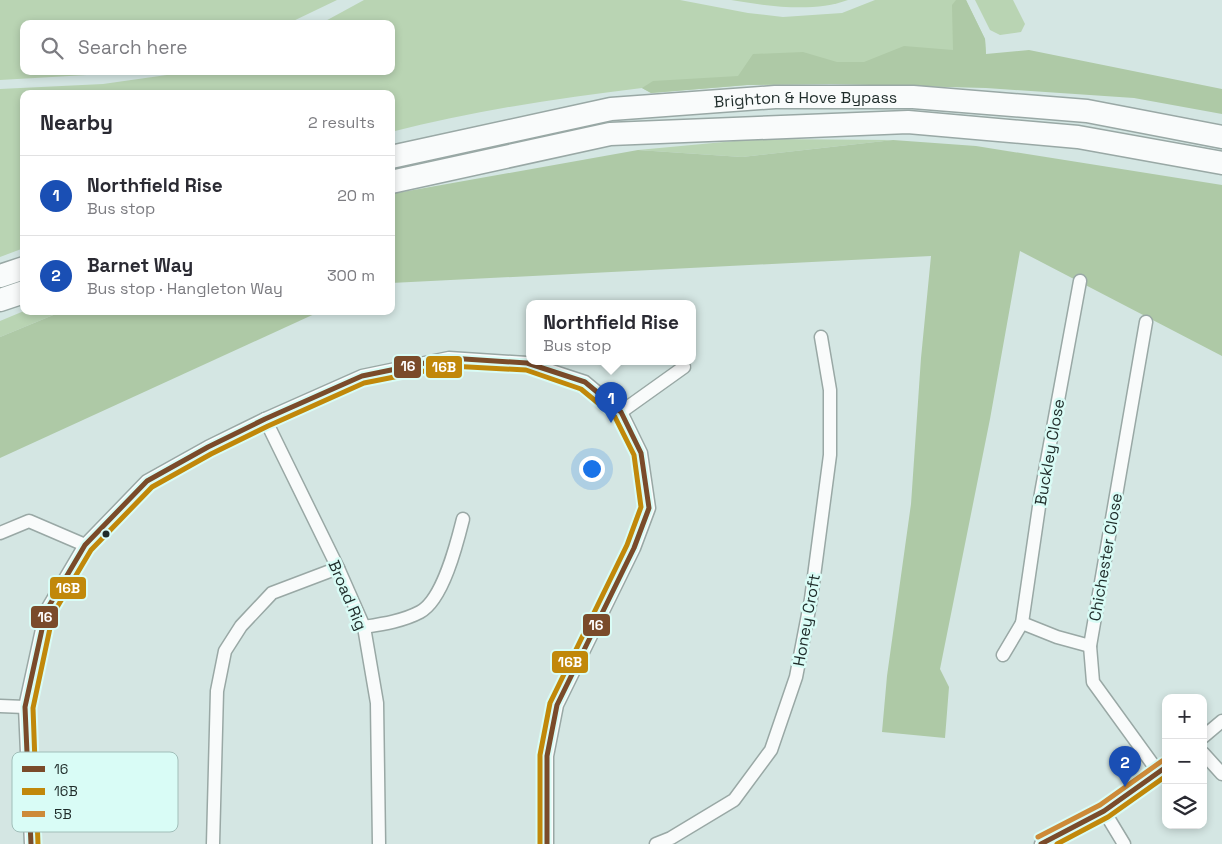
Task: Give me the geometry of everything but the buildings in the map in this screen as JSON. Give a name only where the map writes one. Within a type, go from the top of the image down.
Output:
[{"type":"highway","name":"Brighton & Hove Bypass","points":[[395,156],[611,109],[775,97],[913,97],[1087,111],[1222,137]]},
{"type":"highway","name":"Brighton & Hove Bypass","points":[[395,181],[610,134],[908,122],[1078,137],[1222,163]]},
{"type":"highway","points":[[0,276],[20,269]]},
{"type":"highway","points":[[0,300],[20,293]]},
{"type":"street","name":"Buckley Close","points":[[1002,655],[1022,623],[1042,493],[1080,282]]},
{"type":"street","name":"Chichester Close","points":[[1146,322],[1090,646],[1093,682],[1162,770]]},
{"type":"street","name":"Honey Croft","points":[[656,844],[671,838],[734,800],[771,750],[796,678],[811,599],[830,455],[830,390],[821,337]]},
{"type":"street","points":[[27,752],[25,707],[46,611],[85,545],[147,481],[208,447],[362,376],[449,358],[526,363]]},
{"type":"street","points":[[533,365],[585,382],[621,412],[641,453],[649,508],[634,548],[557,705],[547,756],[547,844]]},
{"type":"street","points":[[621,412],[684,367]]},
{"type":"street","name":"Broad Rig","points":[[265,420],[338,568],[364,627],[377,703],[379,844]]},
{"type":"street","points":[[364,627],[392,622],[422,612],[433,600],[443,583],[464,518]]},
{"type":"street","points":[[0,533],[29,521],[85,545]]},
{"type":"street","points":[[213,844],[217,690],[225,651],[241,626],[272,593],[338,568]]},
{"type":"street","points":[[1022,623],[1057,637],[1090,646]]},
{"type":"street","points":[[0,706],[25,707]]},
{"type":"street","points":[[1207,734],[1222,721]]},
{"type":"street","points":[[1207,757],[1222,774]]},
{"type":"street","points":[[1041,844],[1104,811],[1162,770]]},
{"type":"street","points":[[1104,811],[1124,844]]},
{"type":"green space","points":[[0,0],[337,0],[295,20],[20,20],[20,75],[87,75],[0,80]]},
{"type":"green space","points":[[364,0],[680,0],[748,13],[783,17],[842,13],[875,0],[966,0],[985,39],[986,54],[831,84],[747,85],[651,93],[642,88],[610,92],[484,111],[395,131],[395,90],[20,90],[20,250],[0,257],[0,89],[103,84],[167,75],[395,75],[395,20],[327,20]]},
{"type":"green space","points":[[731,0],[848,0],[820,6],[790,7]]},
{"type":"green space","points":[[956,0],[966,0],[985,39],[986,54],[1029,50],[1222,89],[1222,114],[1134,98],[986,88],[831,84],[747,85],[651,93],[642,88],[653,81],[738,76],[753,54],[803,52],[837,62],[864,62],[904,46],[953,50],[952,5]]},
{"type":"green space","points":[[975,0],[1013,0],[1025,24],[1021,32],[1000,35],[990,30]]},
{"type":"green space","points":[[756,139],[893,140],[742,157],[638,150]]},
{"type":"green space","points":[[893,140],[976,146],[1222,185],[1222,356],[1020,251],[990,419],[940,669],[949,687],[945,738],[882,732],[887,676],[911,504],[921,358],[931,256],[395,283],[395,193],[638,150],[742,157]]},
{"type":"green space","points":[[20,313],[20,315],[53,315],[0,337],[0,321]]},
{"type":"green space","points":[[53,315],[312,315],[0,458],[0,337]]},
{"type":"transit line","name":"16","points":[[27,752],[25,707],[46,611],[85,545],[147,481],[208,447],[265,419],[362,376],[449,358],[526,363]]},
{"type":"transit line","name":"16","points":[[533,365],[585,382],[621,412],[641,453],[649,508],[634,548],[557,705],[547,756],[547,844]]},
{"type":"transit line","name":"16B","points":[[35,752],[33,708],[53,614],[91,550],[152,487],[211,454],[268,426],[364,383],[450,366],[526,370],[581,389],[615,417],[634,455],[641,507],[627,545],[550,703],[540,755],[540,844]]},
{"type":"transit line","name":"5B","points":[[1038,837],[1100,805],[1162,761]]},
{"type":"transit line","name":"16","points":[[1041,844],[1104,811],[1162,770]]},
{"type":"transit line","name":"16B","points":[[1057,844],[1108,817],[1162,779]]},
{"type":"transit line","name":"16","points":[[30,832],[31,844]]},
{"type":"transit line","name":"16B","points":[[38,832],[38,844]]},
{"type":"place","name":"Northfield Rise","points":[[611,423]]},
{"type":"place","name":"Barnet Way","points":[[1125,787]]}]
